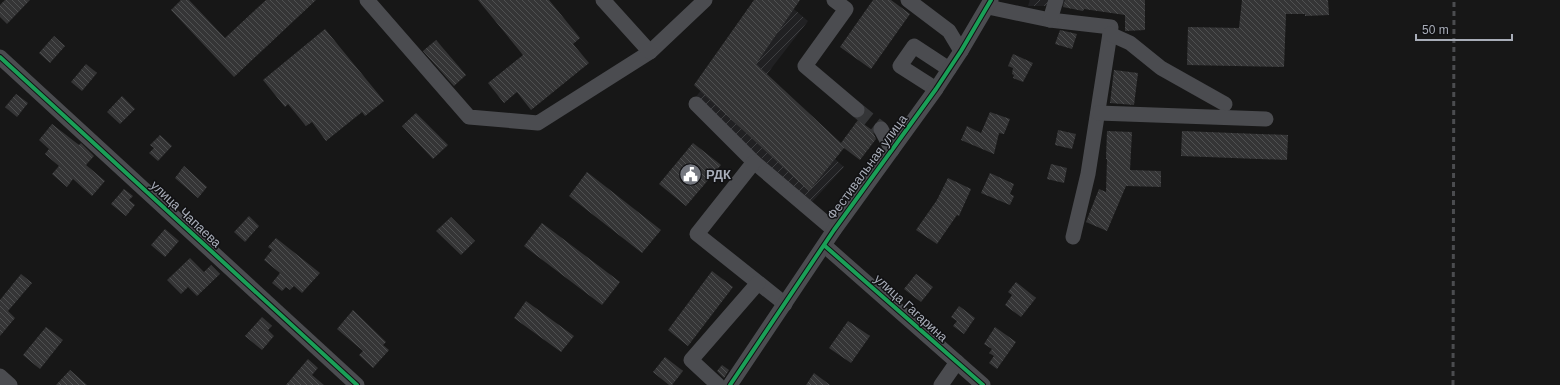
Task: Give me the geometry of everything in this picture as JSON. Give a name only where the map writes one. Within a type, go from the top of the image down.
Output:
[{"type":"street","points":[[367,0],[469,116],[538,123],[650,52],[705,0]]},
{"type":"street","points":[[603,0],[650,52]]},
{"type":"street","points":[[834,0],[846,9],[806,66],[857,110]]},
{"type":"street","points":[[908,0],[949,31],[961,51]]},
{"type":"street","points":[[1050,20],[1056,0]]},
{"type":"street","points":[[990,3],[1050,20],[1111,27],[1088,174],[1073,237]]},
{"type":"street","name":"Фестивальная улица","points":[[730,385],[825,246],[834,230],[936,89],[990,3]]},
{"type":"street","points":[[1110,34],[1130,43],[1161,68],[1225,104]]},
{"type":"street","points":[[936,89],[900,66],[914,46],[949,69]]},
{"type":"street","name":"улица Чапаева","points":[[0,57],[358,385]]},
{"type":"street","points":[[696,104],[754,162],[834,230]]},
{"type":"street","points":[[1098,113],[1266,119]]},
{"type":"street","points":[[881,129],[892,150]]},
{"type":"street","points":[[754,162],[697,234],[785,304]]},
{"type":"street","name":"улица Гагарина","points":[[825,246],[983,385]]},
{"type":"street","points":[[718,385],[691,360],[758,283]]},
{"type":"street","points":[[941,385],[957,362]]},
{"type":"street","points":[[0,376],[10,385]]},
{"type":"shaded area","points":[[772,0],[783,0],[808,21],[756,88],[844,167],[811,203],[695,98]]},
{"type":"shaded area","points":[[1030,0],[1118,0],[1116,6],[1028,6]]},
{"type":"building","points":[[5,0],[30,0],[7,24],[0,17],[0,5]]},
{"type":"building","points":[[181,0],[189,0],[225,38],[266,0],[316,0],[234,77],[171,10]]},
{"type":"building","points":[[478,0],[549,0],[580,38],[573,44],[589,63],[531,110],[517,92],[504,103],[488,83],[523,55]]},
{"type":"building","points":[[754,0],[800,0],[756,64],[841,143],[858,120],[872,130],[876,139],[860,160],[844,148],[809,191],[694,85]]},
{"type":"building","points":[[873,0],[891,0],[910,14],[871,69],[840,47]]},
{"type":"building","points":[[1065,0],[1145,0],[1145,30],[1125,31],[1125,15],[1084,9],[1083,11],[1063,7]]},
{"type":"building","points":[[1242,0],[1328,0],[1329,15],[1305,16],[1305,14],[1286,14],[1284,67],[1187,65],[1188,27],[1239,28]]},
{"type":"building","points":[[325,29],[384,101],[365,116],[362,112],[326,141],[312,122],[306,126],[288,104],[285,107],[263,80]]},
{"type":"building","points":[[1060,30],[1077,34],[1072,49],[1055,44]]},
{"type":"building","points":[[54,36],[65,46],[50,63],[39,53]]},
{"type":"building","points":[[436,40],[466,75],[454,86],[423,51]]},
{"type":"building","points":[[1013,54],[1033,63],[1023,82],[1013,78],[1013,68],[1008,66]]},
{"type":"building","points":[[86,64],[97,73],[82,91],[71,82]]},
{"type":"building","points":[[1114,70],[1138,73],[1134,105],[1110,103]]},
{"type":"building","points":[[16,94],[28,103],[17,117],[5,107]]},
{"type":"building","points":[[122,96],[135,109],[120,124],[107,112]]},
{"type":"building","points":[[990,112],[1010,119],[1004,134],[999,133],[994,154],[961,140],[967,126],[981,133]]},
{"type":"building","points":[[416,113],[448,145],[433,159],[402,126]]},
{"type":"building","points":[[52,124],[79,145],[81,143],[94,156],[86,165],[105,181],[92,196],[73,179],[67,187],[52,174],[59,166],[45,154],[49,149],[39,140]]},
{"type":"building","points":[[1058,130],[1076,134],[1072,149],[1055,145]]},
{"type":"building","points":[[1107,131],[1132,132],[1130,170],[1161,171],[1161,187],[1126,186],[1107,231],[1086,222],[1099,189],[1106,192]]},
{"type":"building","points":[[1182,131],[1288,135],[1287,160],[1181,156]]},
{"type":"building","points":[[160,135],[172,146],[158,161],[149,153],[154,148],[150,145]]},
{"type":"building","name":"РДК","points":[[693,143],[721,165],[686,206],[659,184]]},
{"type":"building","points":[[1051,164],[1067,168],[1064,183],[1047,179]]},
{"type":"building","points":[[184,166],[207,187],[198,198],[175,178]]},
{"type":"building","points":[[587,172],[661,230],[642,253],[569,196]]},
{"type":"building","points":[[990,173],[1014,184],[1010,194],[1014,196],[1010,205],[981,193]]},
{"type":"building","points":[[948,178],[971,189],[959,216],[957,215],[937,244],[916,230],[937,200]]},
{"type":"building","points":[[124,189],[133,196],[129,200],[135,205],[126,216],[111,204]]},
{"type":"building","points":[[249,216],[259,226],[245,242],[234,232]]},
{"type":"building","points":[[451,217],[475,241],[461,255],[436,231]]},
{"type":"building","points":[[542,223],[620,282],[602,305],[524,246]]},
{"type":"building","points":[[165,229],[179,241],[165,257],[151,245]]},
{"type":"building","points":[[276,238],[320,273],[302,293],[294,286],[290,290],[286,287],[282,291],[272,283],[280,273],[264,260],[272,250],[268,247]]},
{"type":"building","points":[[190,258],[204,272],[211,265],[220,274],[197,296],[188,287],[181,294],[167,280]]},
{"type":"building","points":[[712,271],[733,287],[688,346],[668,330]]},
{"type":"building","points":[[21,274],[32,283],[8,311],[15,318],[0,336],[0,300]]},
{"type":"building","points":[[916,274],[933,287],[921,302],[904,289]]},
{"type":"building","points":[[1016,282],[1036,298],[1021,317],[1005,305],[1012,295],[1008,292]]},
{"type":"building","points":[[526,301],[574,336],[561,352],[514,318]]},
{"type":"building","points":[[959,306],[975,318],[964,334],[953,326],[957,321],[951,317]]},
{"type":"building","points":[[353,310],[386,342],[383,345],[389,350],[373,368],[359,355],[363,351],[337,329]]},
{"type":"building","points":[[262,317],[272,326],[268,330],[274,336],[262,350],[245,336]]},
{"type":"building","points":[[848,321],[870,336],[851,363],[829,348]]},
{"type":"building","points":[[46,327],[63,340],[40,369],[23,355]]},
{"type":"building","points":[[995,327],[1016,342],[997,369],[989,363],[994,356],[989,353],[992,349],[984,344]]},
{"type":"building","points":[[665,357],[683,371],[672,385],[669,385],[653,372]]},
{"type":"building","points":[[308,359],[318,368],[312,375],[324,385],[286,385]]},
{"type":"building","points":[[722,365],[729,370],[724,378],[717,371]]},
{"type":"building","points":[[70,370],[87,385],[56,385]]},
{"type":"building","points":[[814,373],[830,385],[806,385]]},
{"type":"tunnel","points":[[857,110],[881,129]]},
{"type":"railway","points":[[1453,385],[1454,0]]},
{"type":"cycle path","points":[[730,385],[834,230],[936,89],[961,51],[991,0]]},
{"type":"cycle path","points":[[0,57],[357,385]]},
{"type":"cycle path","points":[[825,246],[983,385]]},
{"type":"place","name":"РДК","points":[[690,174]]}]
